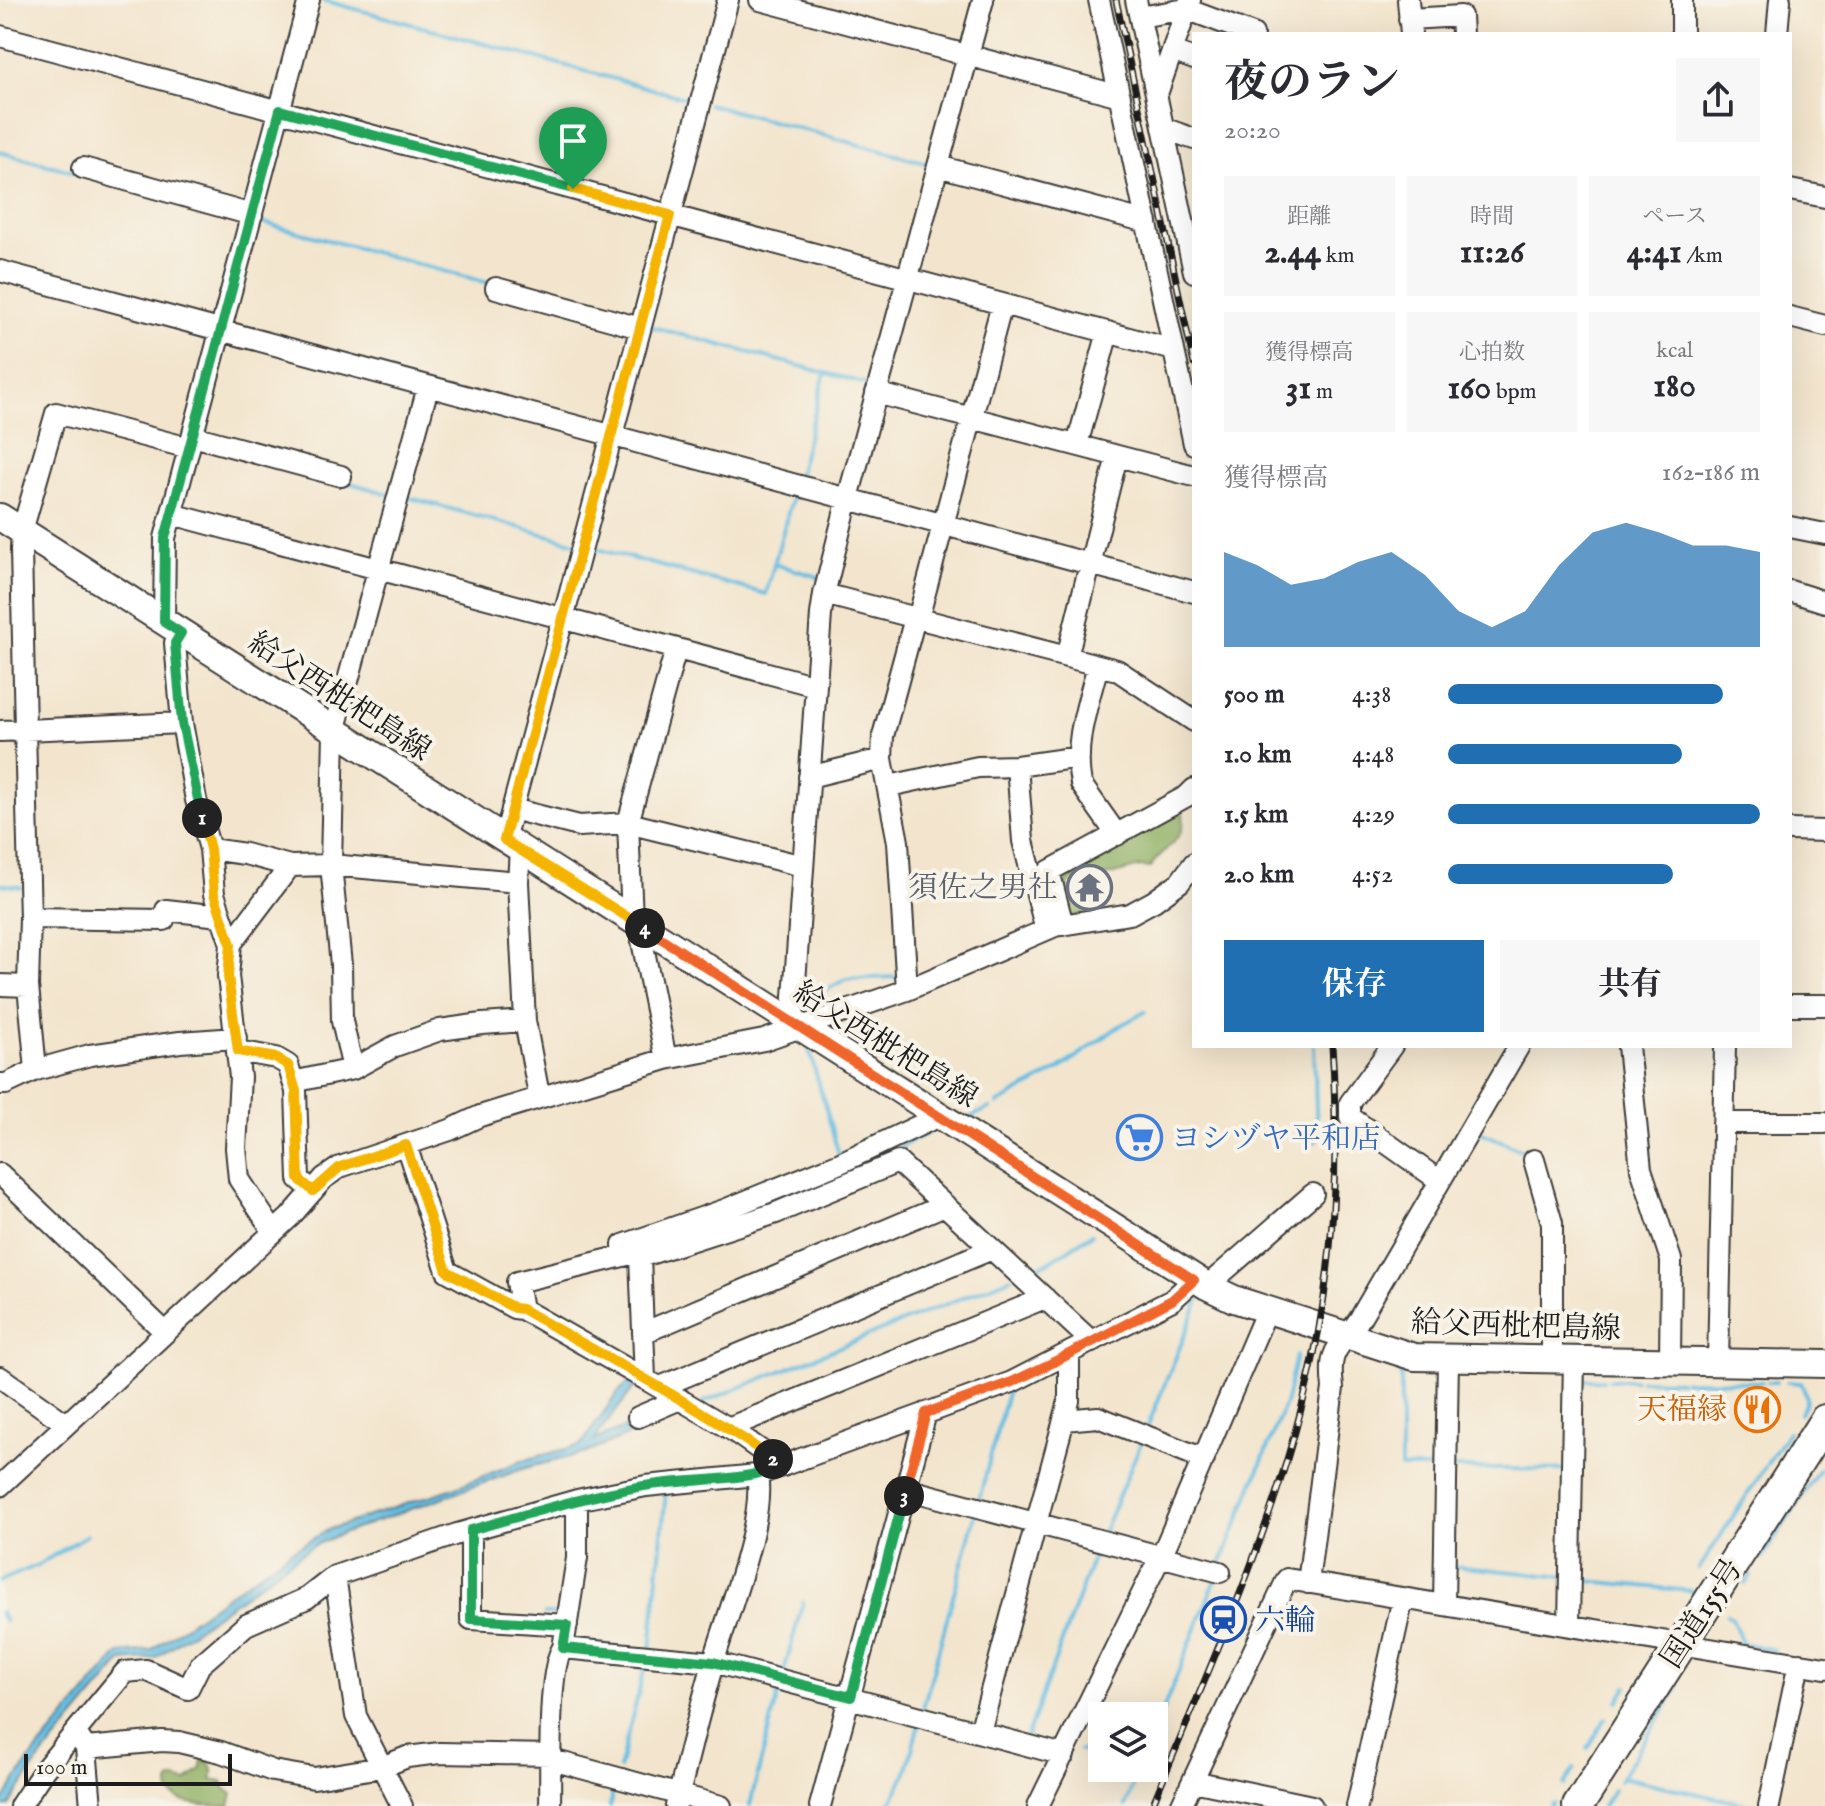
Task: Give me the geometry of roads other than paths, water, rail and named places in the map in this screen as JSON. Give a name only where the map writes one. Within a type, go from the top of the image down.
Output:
[{"type":"highway","name":"国道155号","points":[[1578,1806],[1825,1420]]},
{"type":"main road","name":"給父西枇杷島線","points":[[11,524],[1201,1283],[1267,1310],[1414,1357],[1825,1364]]},
{"type":"street","points":[[273,1231],[239,1179],[236,1148],[240,1077],[228,976],[231,944],[214,894],[210,849],[196,800],[182,723],[165,538],[309,0]]},
{"type":"street","points":[[542,1097],[525,1021],[512,809],[728,0]]},
{"type":"street","points":[[760,0],[1120,96]]},
{"type":"street","points":[[797,1027],[793,1011],[824,594],[983,0]]},
{"type":"street","points":[[1099,0],[1192,435]]},
{"type":"street","points":[[1682,0],[1682,32]]},
{"type":"street","points":[[1777,32],[1780,0]]},
{"type":"street","points":[[1156,95],[1188,5]]},
{"type":"street","points":[[1192,263],[1138,9],[1188,5],[1249,32]]},
{"type":"street","points":[[1414,18],[1461,16],[1462,32]]},
{"type":"street","points":[[0,36],[1174,350]]},
{"type":"street","points":[[1172,51],[1192,58]]},
{"type":"street","points":[[1163,128],[1192,138]]},
{"type":"street","points":[[938,166],[1147,222]]},
{"type":"street","points":[[83,168],[252,215]]},
{"type":"street","points":[[1792,190],[1825,197]]},
{"type":"street","points":[[0,271],[1192,591]]},
{"type":"street","points":[[496,288],[640,328]]},
{"type":"street","points":[[907,990],[898,842],[882,759],[883,736],[944,524],[1002,304]]},
{"type":"street","points":[[1792,318],[1825,326]]},
{"type":"street","points":[[1077,445],[1108,332]]},
{"type":"street","points":[[353,1069],[342,1021],[341,965],[331,865],[334,732],[428,387]]},
{"type":"street","points":[[876,393],[1192,475]]},
{"type":"street","points":[[36,1070],[28,986],[30,918],[25,730],[11,524],[56,413],[341,476]]},
{"type":"street","points":[[1067,657],[1117,456]]},
{"type":"street","points":[[172,514],[816,686]]},
{"type":"street","points":[[1792,527],[1825,534]]},
{"type":"street","points":[[1792,592],[1825,602]]},
{"type":"street","points":[[824,594],[1117,670],[1192,714]]},
{"type":"street","points":[[666,1059],[642,941],[628,823],[676,649]]},
{"type":"street","points":[[1098,665],[1079,738],[1081,784],[1117,835]]},
{"type":"street","points":[[0,731],[182,723]]},
{"type":"street","points":[[889,786],[978,767],[1017,766],[1079,757]]},
{"type":"street","points":[[809,777],[882,759]]},
{"type":"street","points":[[1017,766],[1023,841],[1054,928]]},
{"type":"street","points":[[1054,928],[1049,871],[1192,791]]},
{"type":"street","points":[[512,809],[579,826],[628,823],[803,866]]},
{"type":"street","points":[[1792,830],[1825,831]]},
{"type":"street","points":[[210,849],[290,866],[331,865],[518,882]]},
{"type":"street","points":[[231,944],[290,866]]},
{"type":"street","points":[[0,1486],[340,1167],[450,1130],[480,1116],[666,1059],[764,1040],[907,990],[1054,928],[1130,914],[1180,882],[1192,866]]},
{"type":"street","points":[[30,918],[164,920],[166,910],[220,916]]},
{"type":"street","points":[[0,985],[28,986]]},
{"type":"street","points":[[1792,1005],[1825,1005]]},
{"type":"street","points":[[293,1082],[353,1069],[395,1046],[440,1030],[525,1021]]},
{"type":"street","points":[[0,1084],[90,1055],[180,1042],[237,1044],[288,1065],[296,1091],[299,1179],[313,1191]]},
{"type":"street","points":[[1391,1048],[1350,1103],[1350,1117],[1440,1181]]},
{"type":"street","points":[[1308,1583],[1333,1388],[1331,1366],[1334,1350],[1347,1337],[1518,1048]]},
{"type":"street","points":[[1628,1048],[1641,1169],[1671,1260],[1670,1362]]},
{"type":"street","points":[[1718,1362],[1725,1048]]},
{"type":"street","points":[[638,1255],[623,1245],[724,1210],[840,1163],[939,1116]]},
{"type":"street","points":[[1723,1123],[1825,1123]]},
{"type":"street","points":[[406,1145],[447,1271],[514,1308],[522,1309],[680,1399],[783,1466]]},
{"type":"street","points":[[1534,1160],[1552,1223],[1563,1360],[1569,1625]]},
{"type":"street","points":[[522,1309],[517,1282],[638,1255],[776,1213],[898,1162],[1092,1342]]},
{"type":"street","points":[[0,1174],[165,1332]]},
{"type":"street","points":[[20,1806],[44,1770],[80,1740],[125,1672],[146,1670],[188,1689],[200,1665],[246,1625],[307,1598],[335,1576],[471,1530],[577,1500],[646,1486],[757,1475],[1012,1382],[1201,1283],[1313,1194]]},
{"type":"street","points":[[643,1333],[945,1205]]},
{"type":"street","points":[[652,1383],[992,1249]]},
{"type":"street","points":[[638,1255],[643,1333],[652,1383]]},
{"type":"street","points":[[728,1428],[1045,1298]]},
{"type":"street","points":[[1038,1806],[1160,1557],[1267,1310]]},
{"type":"street","points":[[980,1732],[1069,1401],[1069,1354]]},
{"type":"street","points":[[1444,1605],[1448,1359]]},
{"type":"street","points":[[0,1377],[65,1423]]},
{"type":"street","points":[[638,1417],[680,1399]]},
{"type":"street","points":[[820,1806],[926,1413]]},
{"type":"street","points":[[1064,1420],[1098,1417],[1204,1459]]},
{"type":"street","points":[[677,1801],[713,1662],[754,1527],[760,1489],[757,1475]]},
{"type":"street","points":[[906,1489],[1220,1572]]},
{"type":"street","points":[[550,1806],[552,1708],[557,1656],[563,1648],[577,1558],[577,1500]]},
{"type":"street","points":[[471,1530],[471,1619],[567,1625]]},
{"type":"street","points":[[335,1576],[356,1716],[402,1806]]},
{"type":"street","points":[[1181,1806],[1287,1579],[1825,1668]]},
{"type":"street","points":[[1357,1806],[1403,1598]]},
{"type":"street","points":[[563,1648],[713,1662],[1064,1755]]},
{"type":"street","points":[[1769,1806],[1799,1663]]},
{"type":"street","points":[[80,1740],[179,1742],[221,1752],[273,1771],[314,1778],[382,1767],[407,1757],[440,1753],[552,1757],[677,1801],[721,1806]]},
{"type":"street","points":[[80,1740],[91,1806]]},
{"type":"street","points":[[1193,1781],[1312,1806]]},
{"type":"water","points":[[630,1381],[636,1385],[594,1440],[683,1405],[690,1410],[586,1453],[525,1468],[311,1547],[156,1658],[122,1661],[36,1764],[9,1806],[0,1806],[29,1760],[119,1653],[151,1650],[289,1552],[330,1529],[454,1488],[521,1461],[581,1445],[618,1392]]},
{"type":"waterway","points":[[322,0],[693,100]]},
{"type":"waterway","points":[[708,104],[930,164]]},
{"type":"waterway","points":[[0,152],[78,173]]},
{"type":"waterway","points":[[257,221],[492,284]]},
{"type":"waterway","points":[[649,326],[871,385]]},
{"type":"waterway","points":[[795,475],[798,476],[825,373]]},
{"type":"waterway","points":[[347,482],[392,495]]},
{"type":"waterway","points":[[590,547],[766,594],[794,491]]},
{"type":"waterway","points":[[407,497],[576,543]]},
{"type":"waterway","points":[[774,564],[819,579]]},
{"type":"waterway","points":[[0,884],[21,887]]},
{"type":"waterway","points":[[805,1008],[805,1002],[846,979],[896,977]]},
{"type":"waterway","points":[[997,1104],[1058,1070],[1121,1025],[1145,1012]]},
{"type":"waterway","points":[[1314,1048],[1315,1142]]},
{"type":"waterway","points":[[809,1049],[839,1155]]},
{"type":"waterway","points":[[971,1117],[990,1108]]},
{"type":"waterway","points":[[822,1181],[872,1161],[932,1131]]},
{"type":"waterway","points":[[1478,1131],[1531,1154]]},
{"type":"waterway","points":[[752,1211],[776,1199]]},
{"type":"waterway","points":[[1027,1271],[1049,1262],[1092,1234]]},
{"type":"waterway","points":[[704,1402],[1011,1278]]},
{"type":"waterway","points":[[1147,1428],[1199,1300]]},
{"type":"waterway","points":[[1221,1564],[1286,1401],[1296,1356]]},
{"type":"waterway","points":[[1401,1370],[1401,1468],[1439,1468]]},
{"type":"waterway","points":[[1580,1380],[1603,1380]]},
{"type":"waterway","points":[[1609,1380],[1635,1380]]},
{"type":"waterway","points":[[1641,1380],[1680,1381]]},
{"type":"waterway","points":[[1685,1381],[1762,1382]]},
{"type":"waterway","points":[[1768,1382],[1776,1382]]},
{"type":"waterway","points":[[1787,1382],[1801,1383],[1806,1399],[1800,1414]]},
{"type":"waterway","points":[[979,1500],[1007,1393]]},
{"type":"waterway","points":[[1699,1569],[1788,1432]]},
{"type":"waterway","points":[[1103,1533],[1141,1443]]},
{"type":"waterway","points":[[1455,1468],[1566,1470]]},
{"type":"waterway","points":[[1762,1558],[1819,1470]]},
{"type":"waterway","points":[[651,1649],[666,1491]]},
{"type":"waterway","points":[[923,1708],[975,1515]]},
{"type":"waterway","points":[[0,1581],[38,1565],[87,1535]]},
{"type":"waterway","points":[[1027,1736],[1097,1547]]},
{"type":"waterway","points":[[1452,1566],[1565,1577]]},
{"type":"waterway","points":[[1745,1584],[1751,1575]]},
{"type":"waterway","points":[[1166,1702],[1216,1579]]},
{"type":"waterway","points":[[1578,1580],[1692,1591]]},
{"type":"waterway","points":[[784,1671],[803,1602]]},
{"type":"waterway","points":[[0,1612],[5,1621]]},
{"type":"waterway","points":[[545,1614],[558,1614]]},
{"type":"waterway","points":[[1727,1615],[1732,1618],[1742,1643],[1774,1650]]},
{"type":"waterway","points":[[619,1769],[646,1663]]},
{"type":"waterway","points":[[1618,1701],[1627,1686]]},
{"type":"waterway","points":[[750,1805],[780,1687]]},
{"type":"waterway","points":[[1619,1781],[1677,1689]]},
{"type":"waterway","points":[[1588,1748],[1606,1718]]},
{"type":"waterway","points":[[889,1806],[906,1773],[919,1723]]},
{"type":"waterway","points":[[1080,1750],[1088,1752]]},
{"type":"waterway","points":[[1564,1785],[1574,1769]]},
{"type":"waterway","points":[[1621,1777],[1754,1806]]},
{"type":"waterway","points":[[1125,1806],[1134,1782]]},
{"type":"waterway","points":[[610,1806],[615,1784]]},
{"type":"waterway","points":[[1603,1806],[1613,1790]]},
{"type":"waterway","points":[[1550,1806],[1553,1803]]},
{"type":"railway","points":[[1116,0],[1192,355]]},
{"type":"railway","points":[[1152,1806],[1254,1556],[1289,1454],[1303,1402],[1321,1314],[1332,1225],[1335,1135],[1332,1048]]},
{"type":"place","name":"須佐之男社","points":[[1089,887]]},
{"type":"place","name":"ヨシヅヤ平和店","points":[[1140,1138]]},
{"type":"place","name":"天福縁","points":[[1758,1409]]},
{"type":"place","name":"六輪","points":[[1224,1620]]}]
